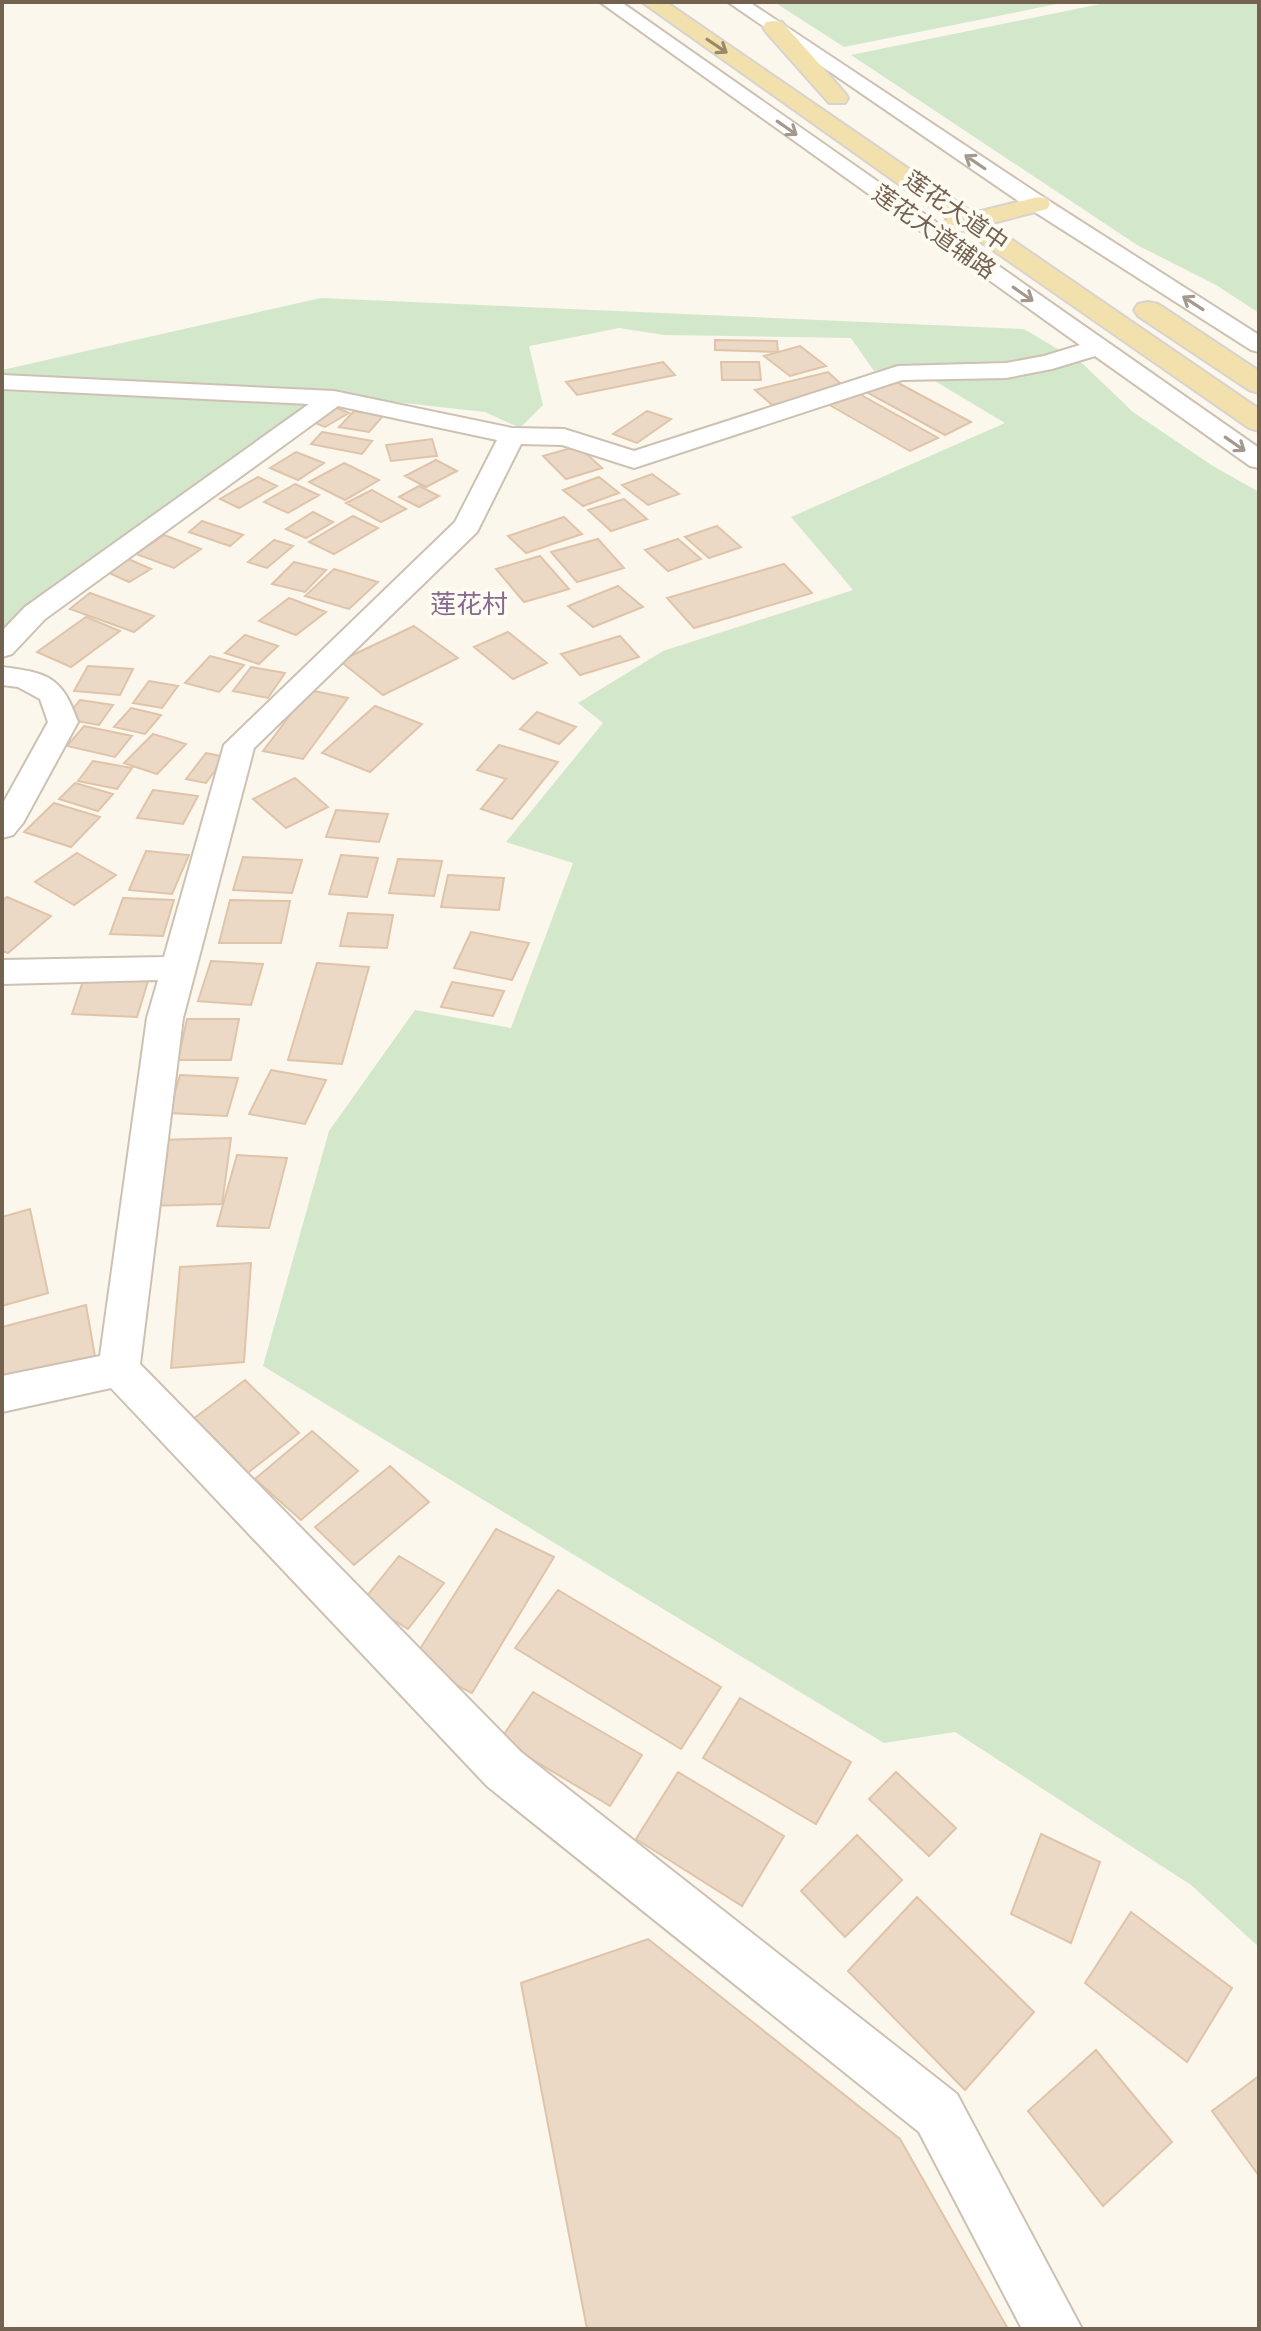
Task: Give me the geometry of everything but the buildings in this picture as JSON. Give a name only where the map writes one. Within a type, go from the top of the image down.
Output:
[{"type":"main road","name":"莲花大道中","points":[[652,2],[832,109],[971,220],[1259,422]]},
{"type":"main road","points":[[693,2],[732,28]]},
{"type":"main road","name":"莲花大道中","points":[[766,36],[832,109],[887,132]]},
{"type":"main road","points":[[674,49],[832,109]]},
{"type":"main road","name":"莲花大道中","points":[[977,194],[1028,229]]},
{"type":"main road","points":[[931,230],[1038,204]]},
{"type":"main road","points":[[1132,300],[1259,384]]},
{"type":"main road","points":[[1147,345],[1193,340],[1259,374]]},
{"type":"street","name":"莲花大道辅路","points":[[609,2],[1259,460]]},
{"type":"street","points":[[737,2],[766,36],[1259,345]]},
{"type":"street","points":[[2,382],[334,398],[512,436],[564,437],[634,460],[898,373],[928,368],[974,372],[1029,368],[1057,362],[1097,347]]},
{"type":"street","points":[[2,648],[35,613],[334,398]]},
{"type":"street","points":[[119,1369],[165,1018],[239,745],[467,526],[512,436]]},
{"type":"street","points":[[2,676],[25,679],[53,694],[63,722],[43,749],[27,792],[2,828]]},
{"type":"street","points":[[2,972],[161,968]]},
{"type":"street","points":[[2,1394],[119,1369]]},
{"type":"street","points":[[119,1369],[504,1769],[938,2113],[1053,2329]]},
{"type":"green space","points":[[774,2],[1067,2],[844,47]]},
{"type":"green space","points":[[1110,2],[1259,2],[1259,313],[1216,285],[1137,245],[851,55]]},
{"type":"green space","points":[[321,298],[1024,329],[1083,364],[1133,412],[1213,466],[1259,492],[1259,1947],[1191,1885],[955,1732],[884,1743],[263,1366],[329,1131],[415,1010],[511,1028],[573,863],[506,842],[603,723],[578,703],[663,651],[853,590],[791,517],[1005,423],[908,365],[874,371],[851,338],[664,335],[619,328],[529,346],[543,405],[520,428],[485,412],[340,396],[2,377],[2,370]]},
{"type":"green space","points":[[2,391],[318,404],[2,633]]},
{"type":"district","name":"莲花村","points":[[469,604]]}]
